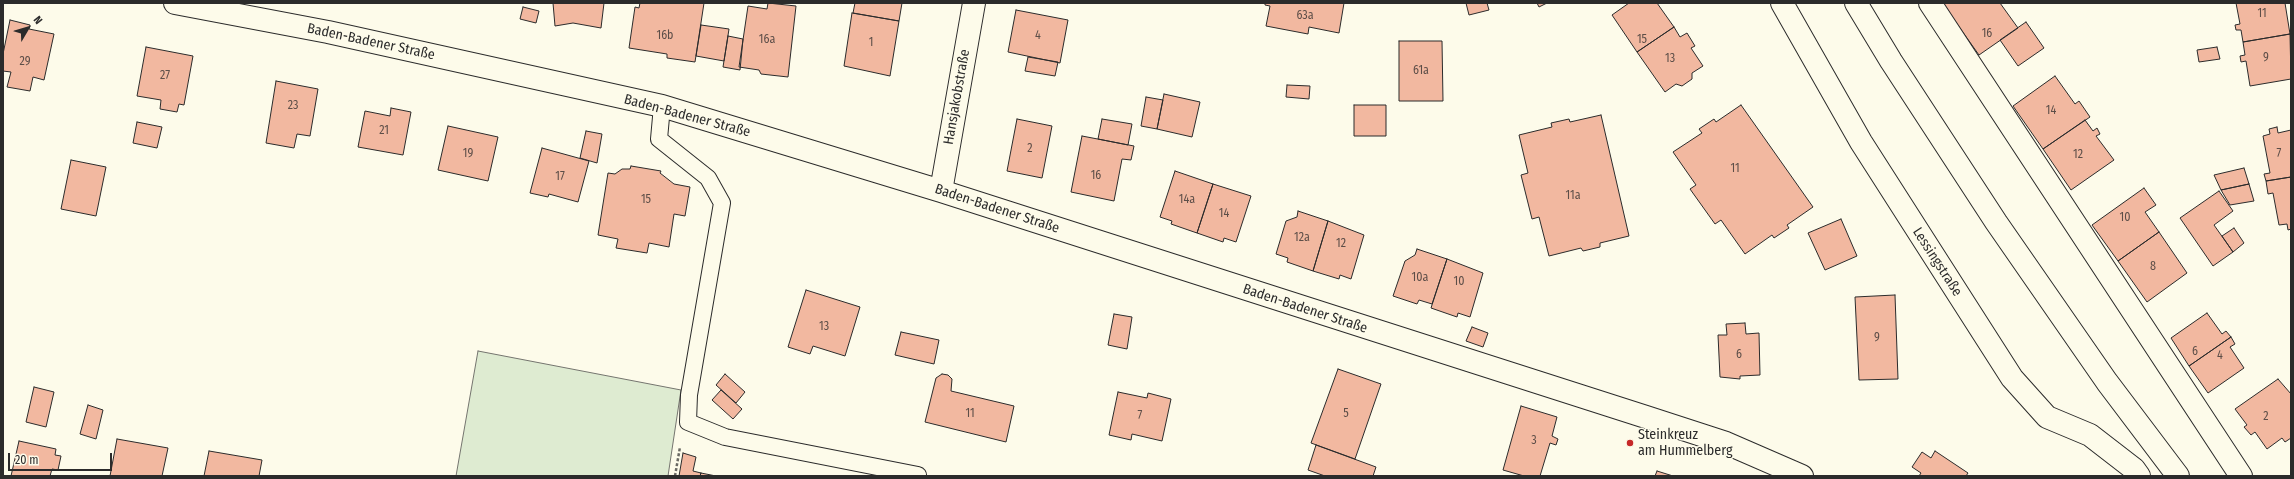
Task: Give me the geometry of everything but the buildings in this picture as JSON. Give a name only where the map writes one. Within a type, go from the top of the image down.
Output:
[{"type":"street","name":"Baden-Badener Straße","points":[[175,3],[328,32],[662,106],[940,191],[1726,443],[1802,476]]},
{"type":"street","name":"Hansjakobstraße","points":[[940,191],[974,3]]},
{"type":"street","name":"Lessingstraße","points":[[1782,3],[1861,142],[2012,378],[2047,417],[2090,435],[2134,469],[2139,476]]},
{"type":"street","points":[[1856,3],[1891,61],[1988,208],[2107,382],[2178,476]]},
{"type":"street","points":[[1930,3],[2241,476]]},
{"type":"lane","points":[[662,106],[659,139],[708,178],[722,203],[689,395],[688,422],[725,437],[918,474]]},
{"type":"path","points":[[676,476],[679,452]]},
{"type":"green space","points":[[478,351],[681,390],[668,476],[456,476]]},
{"type":"place","name":"Steinkreuz am Hummelberg","points":[[1630,443]]}]
